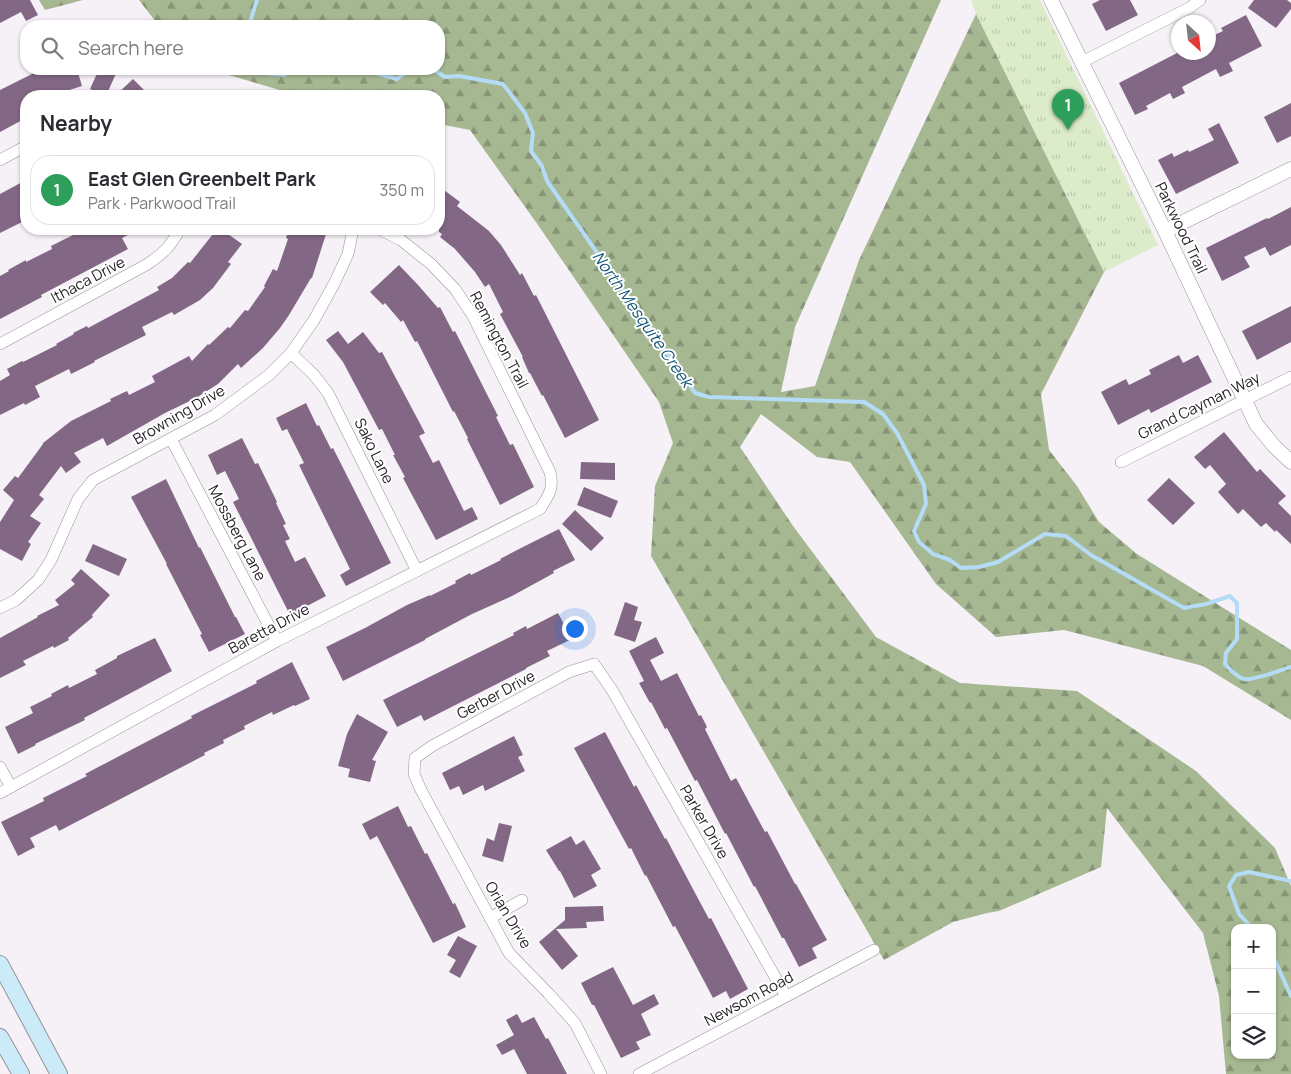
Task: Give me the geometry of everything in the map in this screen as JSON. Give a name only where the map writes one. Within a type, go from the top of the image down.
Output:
[{"type":"main road","points":[[0,964],[59,1074]]},
{"type":"main road","points":[[0,1037],[20,1074]]},
{"type":"street","name":"Parkwood Trail","points":[[1051,0],[1165,231],[1256,424],[1291,462]]},
{"type":"street","points":[[1082,62],[1189,8],[1200,0]]},
{"type":"street","points":[[0,160],[20,149]]},
{"type":"street","points":[[1165,231],[1291,169]]},
{"type":"street","name":"Ithaca Drive","points":[[0,344],[146,265],[161,255],[177,235]]},
{"type":"street","name":"Browning Drive","points":[[0,608],[16,600],[38,580],[51,560],[78,499],[93,480],[215,414],[269,375],[291,353],[314,320],[334,284],[348,254],[352,235]]},
{"type":"street","name":"Remington Trail","points":[[391,235],[401,240],[431,264],[455,289],[473,316],[550,472],[553,483],[550,494]]},
{"type":"street","name":"Sako Lane","points":[[291,353],[314,375],[328,393],[417,571]]},
{"type":"street","name":"Grand Cayman Way","points":[[1121,462],[1291,377]]},
{"type":"street","name":"Mossberg Lane","points":[[171,439],[276,641]]},
{"type":"street","name":"Baretta Drive","points":[[0,793],[276,641],[540,509],[550,494]]},
{"type":"street","name":"Gerber Drive","points":[[416,758],[432,746],[569,672],[594,664]]},
{"type":"street","name":"Parker Drive","points":[[594,664],[612,690],[786,996]]},
{"type":"street","name":"Orian Drive","points":[[416,758],[414,774],[421,790],[510,953],[575,1023],[601,1074]]},
{"type":"street","points":[[0,767],[11,787]]},
{"type":"street","points":[[490,918],[522,900]]},
{"type":"street","name":"Newsom Road","points":[[639,1074],[874,950]]},
{"type":"green space","points":[[39,0],[83,0],[45,10]]},
{"type":"green space","points":[[139,0],[941,0],[795,327],[781,392],[815,386],[859,260],[976,14],[1104,272],[1041,394],[1049,450],[1077,486],[1099,522],[1137,554],[1291,650],[1291,720],[1203,666],[1064,630],[996,637],[936,584],[850,462],[817,457],[761,414],[740,447],[793,526],[876,637],[960,683],[1077,691],[1196,771],[1275,848],[1291,886],[1291,1074],[1226,1074],[1219,996],[1203,933],[1107,808],[1101,867],[999,911],[953,922],[884,960],[651,556],[655,486],[673,443],[659,402],[538,225],[470,130],[445,125],[445,90],[280,90],[228,75],[445,75],[445,20],[154,20]]},
{"type":"green space","points":[[971,0],[1040,0],[1158,245],[1104,272],[976,14]]},
{"type":"building","points":[[0,0],[30,0],[38,15],[25,20],[21,12],[0,23]]},
{"type":"building","points":[[1100,0],[1130,0],[1138,15],[1106,31],[1092,4]]},
{"type":"building","points":[[1254,0],[1287,0],[1291,3],[1291,9],[1276,28],[1248,8]]},
{"type":"building","points":[[1246,15],[1262,46],[1229,63],[1233,71],[1220,77],[1216,69],[1182,87],[1185,93],[1173,99],[1170,93],[1146,106],[1148,109],[1135,115],[1119,83],[1171,56],[1171,60],[1216,60],[1216,34],[1223,31],[1221,28]]},
{"type":"building","points":[[30,75],[79,75],[82,86],[69,90],[20,90],[20,121],[0,132],[0,90]]},
{"type":"building","points":[[96,75],[115,75],[109,90],[90,89]]},
{"type":"building","points":[[133,79],[144,90],[121,90]]},
{"type":"building","points":[[1291,103],[1291,136],[1277,143],[1264,117]]},
{"type":"building","points":[[1219,123],[1239,163],[1176,194],[1158,160],[1172,153],[1174,157],[1188,150],[1189,152],[1214,140],[1208,129]]},
{"type":"building","points":[[20,183],[20,223],[0,233],[0,194]]},
{"type":"building","points":[[445,191],[460,202],[457,206],[489,231],[501,245],[520,275],[522,273],[534,296],[536,295],[599,420],[565,438],[543,395],[529,373],[523,357],[500,314],[503,312],[489,284],[485,287],[455,249],[440,237],[445,235]]},
{"type":"building","points":[[1291,207],[1291,245],[1270,256],[1265,247],[1244,257],[1250,267],[1222,281],[1206,248]]},
{"type":"building","points":[[73,235],[128,235],[122,238],[128,249],[0,319],[0,276],[26,260],[26,262],[52,249],[51,246]]},
{"type":"building","points":[[212,235],[229,235],[242,244],[228,262],[231,264],[213,288],[200,300],[174,315],[172,312],[142,327],[146,335],[95,362],[71,374],[69,369],[35,386],[40,397],[0,415],[0,381],[10,375],[7,369],[57,345],[73,333],[87,326],[88,328],[159,290],[157,287],[172,278],[188,262],[190,263]]},
{"type":"building","points":[[287,235],[326,235],[312,278],[280,328],[263,348],[241,368],[238,364],[218,384],[196,398],[165,413],[107,446],[103,438],[74,453],[81,462],[66,473],[61,466],[39,495],[44,499],[30,516],[41,523],[28,542],[31,544],[22,561],[0,549],[0,522],[14,500],[3,490],[15,476],[18,478],[43,443],[71,421],[111,401],[110,399],[127,391],[129,395],[155,382],[152,376],[189,356],[192,361],[208,344],[228,327],[230,328],[245,310],[248,311],[265,287],[273,269],[277,271],[288,239],[286,238]]},
{"type":"building","points":[[399,265],[438,308],[440,307],[453,332],[455,331],[498,416],[496,417],[510,445],[513,444],[534,487],[500,505],[468,438],[417,341],[415,342],[403,320],[401,322],[385,303],[383,305],[370,292]]},
{"type":"building","points":[[1291,306],[1291,342],[1257,360],[1242,331]]},
{"type":"building","points":[[338,331],[348,344],[363,332],[379,353],[382,352],[425,433],[419,436],[433,463],[439,460],[464,511],[472,507],[478,519],[436,540],[403,478],[405,477],[382,429],[379,430],[343,362],[326,340]]},
{"type":"building","points":[[1179,355],[1183,363],[1198,355],[1212,382],[1151,413],[1149,409],[1118,425],[1101,392],[1126,379],[1129,385],[1151,374],[1149,370]]},
{"type":"building","points":[[306,403],[317,426],[319,425],[331,449],[333,448],[391,563],[346,586],[340,575],[350,569],[299,465],[304,463],[287,429],[282,431],[276,418]]},
{"type":"building","points":[[1224,432],[1257,472],[1260,469],[1286,496],[1278,503],[1291,516],[1291,544],[1266,523],[1261,527],[1243,509],[1238,514],[1218,492],[1226,484],[1210,465],[1205,469],[1194,457]]},
{"type":"building","points":[[242,438],[255,464],[258,463],[277,502],[286,524],[283,525],[290,539],[285,541],[295,562],[305,557],[326,596],[290,615],[233,502],[239,499],[225,471],[217,475],[208,455]]},
{"type":"building","points":[[581,462],[615,463],[615,480],[580,479]]},
{"type":"building","points":[[1169,478],[1195,503],[1173,525],[1147,500]]},
{"type":"building","points":[[166,479],[199,548],[245,634],[209,652],[167,564],[131,497]]},
{"type":"building","points":[[584,487],[618,501],[611,518],[577,505]]},
{"type":"building","points":[[575,510],[604,538],[591,551],[562,524]]},
{"type":"building","points":[[559,529],[575,560],[512,596],[472,614],[343,681],[326,647],[407,605],[456,583],[455,581],[470,573],[471,575]]},
{"type":"building","points":[[93,544],[127,559],[119,576],[85,561]]},
{"type":"building","points":[[81,569],[110,595],[92,615],[93,617],[68,638],[69,640],[23,661],[26,665],[0,678],[0,638],[59,605],[55,600],[75,584],[71,580]]},
{"type":"building","points":[[625,602],[638,607],[634,620],[642,622],[635,642],[614,635]]},
{"type":"building","points":[[558,613],[572,639],[547,651],[550,656],[424,721],[421,715],[397,727],[383,700],[514,635],[513,633],[526,626],[527,629]]},
{"type":"building","points":[[656,637],[664,653],[650,660],[661,681],[677,673],[699,716],[701,715],[707,727],[705,729],[731,781],[736,778],[827,940],[812,948],[817,958],[799,967],[697,780],[695,781],[667,728],[665,729],[639,683],[644,681],[629,651]]},
{"type":"building","points":[[155,638],[172,671],[84,718],[85,720],[18,754],[5,727],[33,713],[30,707],[52,696],[51,694],[68,685],[69,688],[97,674],[95,670],[117,658],[117,656]]},
{"type":"building","points":[[292,662],[310,699],[273,715],[272,712],[244,726],[245,729],[223,740],[224,743],[204,753],[205,755],[59,831],[56,825],[30,838],[35,847],[18,856],[1,822],[44,801],[43,798],[87,776],[85,774],[192,718],[191,716],[257,683],[256,681]]},
{"type":"building","points":[[357,714],[388,732],[372,760],[376,761],[370,782],[348,777],[350,769],[338,766],[347,734]]},
{"type":"building","points":[[605,732],[634,787],[636,785],[666,838],[709,919],[711,918],[748,989],[730,999],[726,991],[713,998],[675,926],[673,927],[646,875],[631,848],[629,849],[574,748]]},
{"type":"building","points":[[514,736],[523,755],[518,757],[525,771],[485,791],[483,785],[463,795],[459,786],[450,790],[442,773]]},
{"type":"building","points":[[398,806],[408,827],[411,826],[425,854],[427,853],[466,927],[433,943],[377,836],[370,840],[362,824]]},
{"type":"building","points":[[499,823],[512,826],[503,862],[482,856],[487,838],[494,841]]},
{"type":"building","points":[[571,836],[576,845],[584,840],[601,869],[591,875],[597,886],[574,898],[560,871],[546,850]]},
{"type":"building","points":[[603,906],[604,921],[586,922],[587,928],[556,929],[578,956],[562,970],[539,942],[565,920],[565,907]]},
{"type":"building","points":[[458,936],[477,946],[460,978],[449,972],[456,960],[447,955]]},
{"type":"building","points":[[613,967],[633,1005],[654,994],[659,1004],[641,1014],[651,1035],[636,1042],[640,1049],[621,1058],[581,983]]},
{"type":"building","points":[[517,1014],[522,1023],[534,1017],[546,1039],[548,1038],[567,1074],[527,1074],[514,1049],[502,1055],[496,1045],[514,1035],[506,1020]]},
{"type":"waterway","name":"North Mesquite Creek","points":[[251,20],[257,0]]},
{"type":"waterway","name":"North Mesquite Creek","points":[[383,75],[397,79],[402,75]]},
{"type":"waterway","name":"North Mesquite Creek","points":[[442,75],[445,77],[459,76],[503,84],[525,113],[533,133],[531,151],[542,166],[547,181],[695,393],[709,397],[864,402],[883,414],[897,433],[924,485],[926,504],[914,531],[919,542],[933,554],[950,560],[961,568],[979,567],[998,562],[1045,534],[1066,536],[1091,555],[1184,608],[1206,604],[1230,596],[1237,603],[1237,639],[1226,653],[1225,664],[1238,677],[1244,679],[1254,678],[1291,667]]},
{"type":"waterway","name":"North Mesquite Creek","points":[[1248,924],[1239,914],[1229,886],[1236,875],[1249,872],[1291,881]]},
{"type":"waterway","name":"North Mesquite Creek","points":[[1276,963],[1291,996]]},
{"type":"place","name":"East Glen Greenbelt Park","points":[[1068,130]]}]
